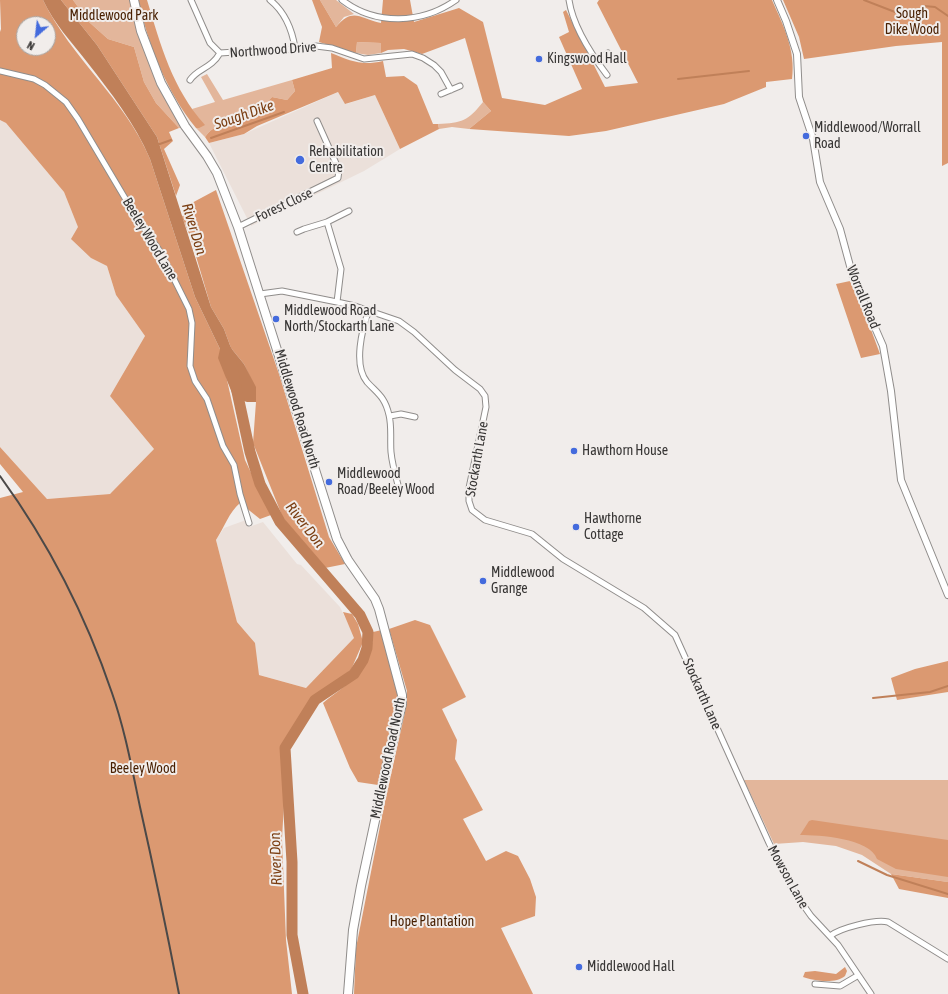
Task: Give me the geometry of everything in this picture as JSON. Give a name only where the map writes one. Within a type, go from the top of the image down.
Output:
[{"type":"main road","name":"Middlewood Road North","points":[[134,0],[141,31],[162,83],[185,126],[207,156],[217,173],[238,227],[337,538],[348,560],[377,604],[397,669],[402,695],[402,704],[388,760],[361,886],[354,930],[348,994]]},
{"type":"street","name":"Northwood Drive","points":[[191,0],[210,43],[220,53],[275,51],[316,46],[332,48],[364,59],[406,54],[418,55],[429,61],[438,69],[451,90]]},
{"type":"street","points":[[270,0],[277,6],[287,22],[295,48]]},
{"type":"street","points":[[342,0],[367,15],[395,19],[415,17],[431,13],[456,0]]},
{"type":"street","points":[[569,0],[572,14],[596,61],[607,75]]},
{"type":"street","name":"Worrall Road","points":[[777,0],[797,54],[800,97],[813,139],[820,182],[840,229],[853,277],[883,346],[891,391],[901,480],[948,595]]},
{"type":"street","name":"Northwood Drive","points":[[190,80],[196,74],[214,63],[220,53]]},
{"type":"street","points":[[596,61],[608,53]]},
{"type":"street","name":"Beeley Wood Lane","points":[[0,72],[34,79],[45,85],[66,102],[82,125],[135,215],[161,253],[189,309],[192,323],[190,366],[194,381],[207,399],[223,446],[234,466],[249,523]]},
{"type":"street","points":[[441,94],[460,86]]},
{"type":"street","name":"Forest Close","points":[[238,227],[338,178],[339,170],[317,121]]},
{"type":"street","points":[[297,232],[327,222],[349,211]]},
{"type":"street","points":[[327,222],[341,269],[337,302]]},
{"type":"street","name":"Stockarth Lane","points":[[260,294],[282,291],[337,302],[369,310],[394,319],[406,325],[454,370],[480,389],[485,396],[486,407],[468,495],[470,506],[475,514],[485,520],[532,534],[563,559],[644,608],[669,628],[680,643],[725,747]]},
{"type":"street","points":[[369,310],[361,336],[361,365],[366,381],[381,394],[390,416],[392,462],[398,485]]},
{"type":"street","points":[[390,416],[401,414],[416,417]]},
{"type":"street","name":"Mowson Lane","points":[[725,747],[794,892],[810,916],[838,945],[871,994]]},
{"type":"street","points":[[830,936],[841,930],[877,922],[888,922],[948,959]]},
{"type":"street","points":[[815,984],[840,986],[858,976]]},
{"type":"shaded area","points":[[43,0],[61,0],[97,45],[157,137],[211,307],[224,329],[231,348],[244,364],[256,387],[256,402],[247,402],[234,398],[218,358],[220,349],[195,297],[150,159],[144,146],[122,109],[58,25],[56,22],[56,16],[52,16]]},
{"type":"shaded area","name":"Rehabilitation Centre","points":[[338,92],[346,104],[375,95],[400,149],[364,171],[251,226],[209,143],[244,134]]},
{"type":"shaded area","points":[[0,120],[6,123],[64,192],[91,258],[107,266],[116,295],[145,336],[110,396],[154,449],[110,494],[47,499],[0,447]]},
{"type":"shaded area","points":[[246,520],[249,527],[263,522],[297,564],[301,565],[340,607],[355,638],[306,688],[259,675],[249,636],[237,622],[216,540],[224,528]]},
{"type":"green space","name":"Beeley Wood","points":[[0,0],[43,0],[52,16],[16,16],[16,56],[56,56],[56,23],[68,41],[127,117],[150,159],[195,297],[220,349],[245,460],[271,515],[260,519],[240,503],[230,515],[216,540],[237,622],[255,643],[259,675],[306,688],[354,638],[343,612],[352,614],[358,624],[363,642],[351,670],[326,689],[293,729],[286,767],[282,839],[286,940],[292,994],[0,994],[0,498],[23,492],[0,464],[0,447],[47,499],[110,494],[154,449],[110,396],[145,336],[116,295],[107,266],[91,258],[71,239],[78,227],[64,192],[6,123],[0,120]]},
{"type":"green space","points":[[61,0],[73,0],[89,22],[108,39],[134,47],[144,82],[156,103],[179,128],[169,132],[173,141],[164,149],[180,185],[176,196],[157,137],[97,45]]},
{"type":"green space","name":"Middlewood Park","points":[[73,0],[131,0],[184,128],[179,128],[156,103],[144,82],[134,47],[108,39],[89,22]]},
{"type":"green space","points":[[138,0],[147,0],[157,34],[169,66],[184,96],[205,125],[196,128],[185,114],[167,83],[147,34]]},
{"type":"green space","points":[[312,0],[320,0],[336,27],[347,17],[352,16],[362,17],[381,23],[383,0],[410,0],[414,22],[459,8],[483,22],[502,98],[545,105],[582,89],[559,37],[569,32],[563,12],[566,10],[605,87],[638,83],[597,3],[599,0],[772,0],[788,38],[793,68],[792,79],[766,82],[766,87],[724,104],[606,131],[569,136],[469,129],[491,111],[483,102],[465,38],[422,54],[404,49],[388,50],[381,53],[381,43],[357,42],[356,53],[319,42],[322,27]]},
{"type":"green space","points":[[320,0],[336,0],[354,14],[344,17],[336,27]]},
{"type":"green space","name":"Sough Dike Wood","points":[[783,0],[948,0],[948,163],[942,166],[942,42],[896,46],[804,59],[799,37]]},
{"type":"green space","points":[[357,42],[382,43],[381,53],[368,55],[356,53]]},
{"type":"green space","points":[[331,53],[362,63],[383,61],[386,77],[404,76],[417,85],[433,124],[438,124],[439,129],[400,149],[375,95],[345,104],[338,92],[257,126],[244,134],[209,143],[205,137],[214,128],[248,115],[272,97],[287,100],[295,91],[292,80],[332,68]]},
{"type":"green space","points":[[207,74],[223,100],[292,80],[295,91],[287,100],[272,97],[254,112],[238,120],[214,128],[205,137],[196,128],[199,128],[192,109],[215,102],[201,77]]},
{"type":"green space","points":[[483,102],[491,111],[469,129],[452,127],[439,129],[438,124],[453,123],[464,120]]},
{"type":"green space","points":[[216,190],[279,374],[329,537],[345,564],[325,568],[283,518],[253,443],[256,402],[255,387],[244,364],[231,348],[224,329],[211,307],[190,236],[182,217],[188,205]]},
{"type":"green space","points":[[850,281],[880,354],[861,358],[836,284]]},
{"type":"green space","name":"Hope Plantation","points":[[415,620],[430,625],[466,697],[442,709],[457,740],[455,759],[483,810],[463,819],[486,861],[506,851],[518,856],[530,879],[536,897],[535,916],[501,928],[533,994],[354,994],[356,948],[384,806],[405,712],[407,691],[389,629]]},
{"type":"green space","points":[[382,630],[398,691],[398,703],[378,785],[358,782],[350,768],[323,703],[358,674],[369,657],[372,646],[373,632]]},
{"type":"green space","points":[[948,661],[948,692],[897,700],[891,678],[915,669]]},
{"type":"green space","points":[[744,780],[948,780],[948,882],[891,874],[862,855],[836,846],[803,842],[774,844]]},
{"type":"green space","points":[[812,820],[948,840],[948,877],[896,869],[877,859],[865,846],[855,842],[831,837],[800,835],[809,821]]},
{"type":"green space","points":[[891,874],[948,882],[948,898],[899,889]]},
{"type":"green space","points":[[845,967],[847,971],[845,976],[841,979],[819,981],[803,977],[805,972],[815,971],[836,974]]},
{"type":"waterway","name":"Sough Dike","points":[[864,0],[895,12]]},
{"type":"waterway","name":"Sough Dike","points":[[924,6],[935,7],[948,16]]},
{"type":"waterway","name":"Sough Dike","points":[[678,79],[749,71]]},
{"type":"waterway","name":"Sough Dike","points":[[211,138],[284,112]]},
{"type":"waterway","name":"Sough Dike","points":[[157,145],[171,140]]},
{"type":"waterway","name":"River Don","points":[[226,350],[230,359],[250,452],[260,484],[280,522],[360,615],[368,632],[367,648],[363,660],[354,674],[315,700],[285,748],[292,862],[292,935],[303,994]]},
{"type":"waterway","points":[[873,698],[930,692],[948,686]]},
{"type":"waterway","points":[[858,861],[887,875],[948,894]]},
{"type":"railway","points":[[0,476],[18,501],[50,553],[78,608],[102,664],[121,721],[128,750],[179,994]]},
{"type":"place","name":"Kingswood Hall","points":[[539,59]]},
{"type":"place","name":"Middlewood/Worrall Road","points":[[806,136]]},
{"type":"place","name":"Rehabilitation Centre","points":[[300,160]]},
{"type":"place","name":"Middlewood Road North/Stockarth Lane","points":[[276,319]]},
{"type":"place","name":"Hawthorn House","points":[[574,451]]},
{"type":"place","name":"Middlewood Road/Beeley Wood","points":[[329,482]]},
{"type":"place","name":"Hawthorne Cottage","points":[[576,527]]},
{"type":"place","name":"Middlewood Grange","points":[[483,581]]},
{"type":"place","name":"Middlewood Hall","points":[[579,967]]}]
